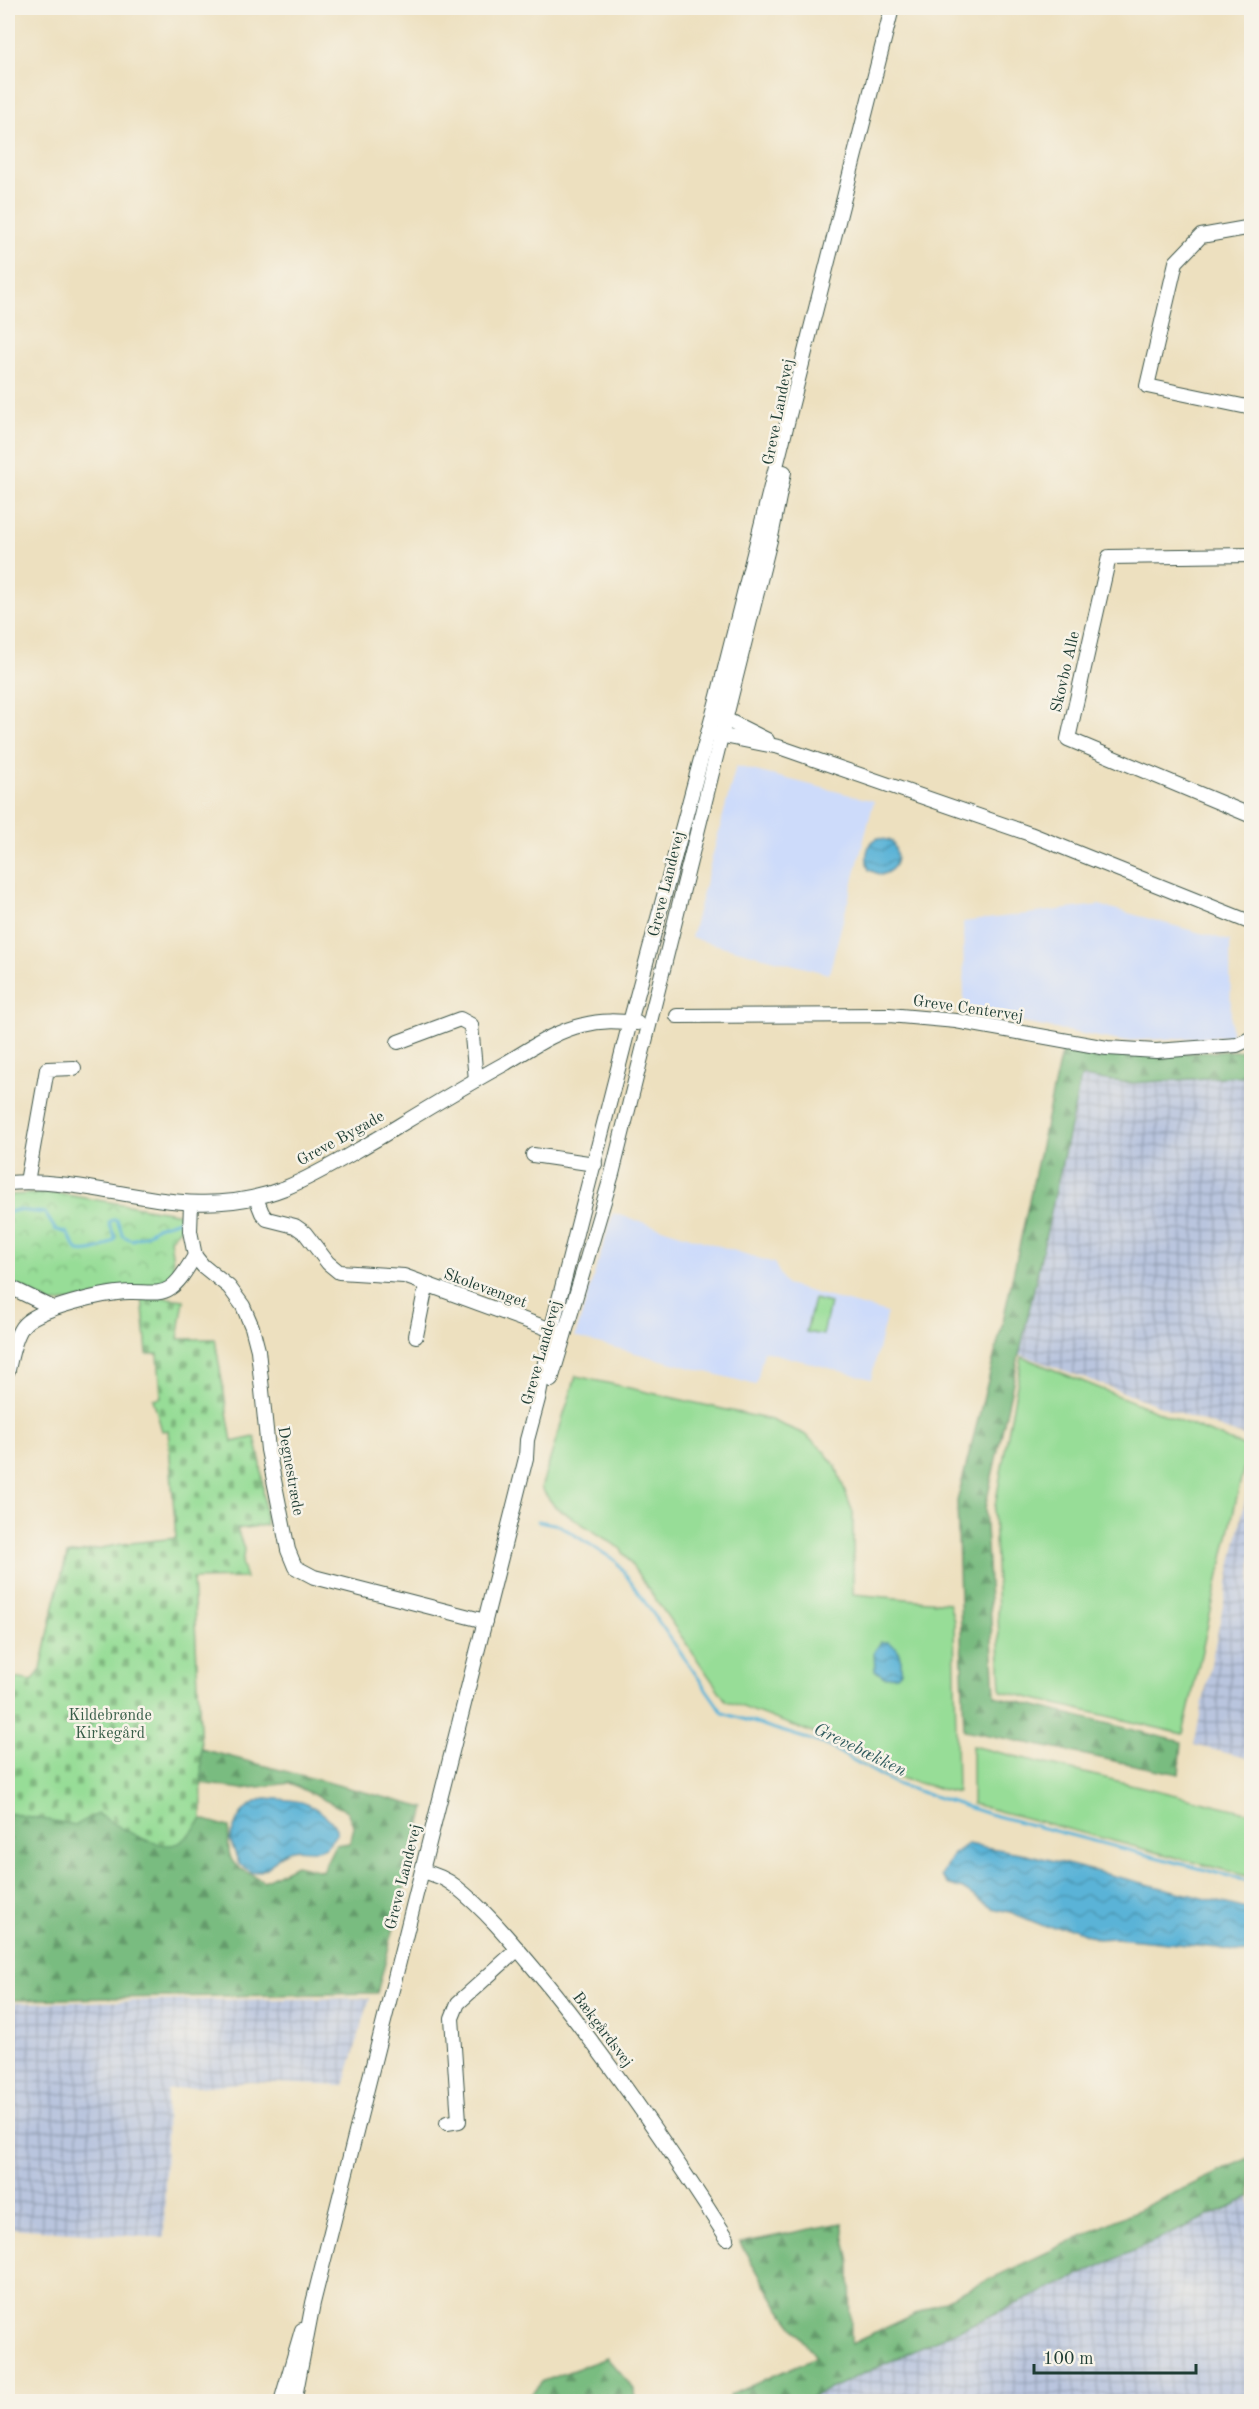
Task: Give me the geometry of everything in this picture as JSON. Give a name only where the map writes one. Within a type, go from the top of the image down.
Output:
[{"type":"street","name":"Greve Landevej","points":[[558,1332],[612,1174],[816,311],[892,8]]},
{"type":"street","points":[[1251,227],[1201,236],[1176,262],[1147,386],[1251,408]]},
{"type":"street","name":"Skovbo Alle","points":[[1251,555],[1109,557],[1068,739],[1251,816]]},
{"type":"street","points":[[719,716],[779,747]]},
{"type":"street","name":"Greve Landevej","points":[[294,2402],[313,2303],[526,1458],[534,1442],[595,1164],[630,1022],[715,734]]},
{"type":"street","points":[[715,734],[779,747],[1030,834],[1251,923]]},
{"type":"street","name":"Greve Centervej","points":[[677,1016],[889,1015],[956,1021],[1107,1048],[1156,1051],[1237,1046],[1251,1038]]},
{"type":"street","points":[[398,1042],[460,1019],[471,1025],[476,1080]]},
{"type":"street","name":"Greve Bygade","points":[[8,1183],[64,1185],[190,1204],[228,1203],[256,1198],[286,1188],[323,1170],[476,1080],[577,1026],[614,1020],[649,1024]]},
{"type":"street","points":[[27,1182],[47,1069],[74,1068]]},
{"type":"street","points":[[533,1155],[595,1164]]},
{"type":"street","name":"Skolevænget","points":[[256,1198],[267,1219],[295,1226],[305,1233],[328,1263],[339,1272],[404,1276],[558,1332]]},
{"type":"street","points":[[8,1370],[14,1345],[23,1325],[51,1308],[128,1292],[160,1292],[170,1289],[195,1256],[190,1231],[190,1204]]},
{"type":"street","name":"Degnestræde","points":[[195,1256],[203,1266],[229,1287],[243,1306],[252,1327],[258,1350],[267,1450],[288,1550],[295,1567],[314,1577],[485,1621]]},
{"type":"street","points":[[8,1286],[51,1308]]},
{"type":"street","name":"Skolevænget","points":[[416,1336],[428,1286]]},
{"type":"street","name":"Bækgårdsvej","points":[[422,1871],[440,1876],[454,1885],[483,1911],[518,1949],[621,2082],[727,2238]]},
{"type":"street","points":[[447,2123],[459,2121],[452,2019],[458,2004],[518,1949]]},
{"type":"street","name":"Greve Landevej","points":[[281,2402],[295,2349],[313,2303]]},
{"type":"shaded area","points":[[736,766],[874,801],[829,974],[691,938]]},
{"type":"shaded area","points":[[1099,905],[1230,941],[1231,1036],[1120,1041],[1029,1024],[964,1007],[963,922]]},
{"type":"shaded area","points":[[1251,1075],[1251,1439],[1019,1354],[1081,1077],[1132,1083]]},
{"type":"shaded area","points":[[613,1213],[774,1263],[786,1285],[887,1313],[871,1379],[764,1351],[756,1385],[575,1337]]},
{"type":"shaded area","points":[[1251,1472],[1251,1759],[1194,1745]]},
{"type":"shaded area","points":[[370,1998],[344,2086],[251,2082],[167,2090],[164,2238],[8,2228],[8,2003]]},
{"type":"shaded area","points":[[1251,2174],[1251,2401],[766,2401]]},
{"type":"green space","points":[[1063,1044],[1146,1055],[1251,1050],[1251,1075],[1132,1083],[1081,1077],[985,1508],[995,1696],[1182,1742],[1179,1774],[964,1730],[957,1501],[1001,1330]]},
{"type":"green space","points":[[55,1193],[181,1214],[181,1228],[170,1239],[175,1277],[167,1285],[52,1304],[8,1281],[8,1195]]},
{"type":"green space","name":"Kildebrønde Kirkegård","points":[[142,1295],[184,1300],[178,1339],[215,1339],[232,1442],[255,1437],[261,1464],[266,1525],[237,1529],[244,1549],[242,1565],[246,1578],[193,1579],[202,1819],[186,1838],[170,1845],[148,1841],[97,1814],[76,1825],[8,1813],[8,1711],[15,1678],[32,1681],[41,1670],[67,1555],[122,1544],[176,1538],[168,1430],[162,1431],[153,1399],[161,1397],[158,1354],[147,1354]]},
{"type":"green space","points":[[814,1299],[830,1303],[823,1335],[806,1332]]},
{"type":"green space","points":[[1022,1357],[1248,1448],[1183,1734],[1001,1691],[994,1511]]},
{"type":"green space","points":[[576,1376],[771,1420],[804,1434],[823,1450],[836,1467],[853,1513],[853,1594],[949,1603],[954,1621],[957,1793],[895,1777],[843,1744],[726,1701],[620,1548],[555,1507],[541,1488]]},
{"type":"green space","points":[[972,1746],[1251,1813],[1251,1877],[972,1804]]},
{"type":"green space","points":[[201,1749],[425,1808],[377,1993],[8,2000],[8,1813],[97,1814],[147,1841],[187,1837],[202,1819],[229,1827],[229,1849],[233,1862],[244,1871],[264,1881],[296,1865],[322,1871],[335,1845],[350,1843],[354,1827],[347,1811],[290,1783],[242,1789],[201,1783]]},
{"type":"green space","points":[[1251,2157],[1251,2197],[803,2401],[727,2401],[730,2395],[816,2357],[776,2303],[740,2243],[842,2223],[850,2263],[851,2344]]},
{"type":"green space","points":[[607,2358],[634,2389],[635,2401],[525,2401],[543,2381]]},
{"type":"water","points":[[878,838],[892,841],[897,857],[894,866],[881,875],[869,870],[867,861],[868,848]]},
{"type":"water","points":[[881,1642],[888,1642],[897,1648],[901,1660],[901,1672],[897,1676],[884,1677],[875,1670],[874,1652]]},
{"type":"water","points":[[265,1798],[298,1801],[312,1806],[329,1819],[337,1832],[324,1848],[292,1850],[279,1856],[266,1868],[253,1873],[239,1864],[230,1839],[235,1824],[245,1809]]},
{"type":"water","points":[[967,1844],[1026,1854],[1251,1910],[1251,1954],[1218,1948],[1138,1940],[1097,1939],[1073,1928],[1044,1926],[1010,1912],[992,1908],[963,1889],[947,1884],[941,1876],[953,1854]]},
{"type":"waterway","points":[[8,1213],[16,1210],[45,1213],[55,1229],[67,1233],[78,1251],[97,1250],[114,1240],[115,1237],[109,1223],[112,1220],[117,1220],[123,1236],[132,1240],[146,1235],[157,1227],[179,1220]]},
{"type":"waterway","name":"Grevebækken","points":[[538,1521],[559,1525],[616,1561],[723,1713],[824,1744],[896,1784],[989,1814],[1252,1882]]}]
